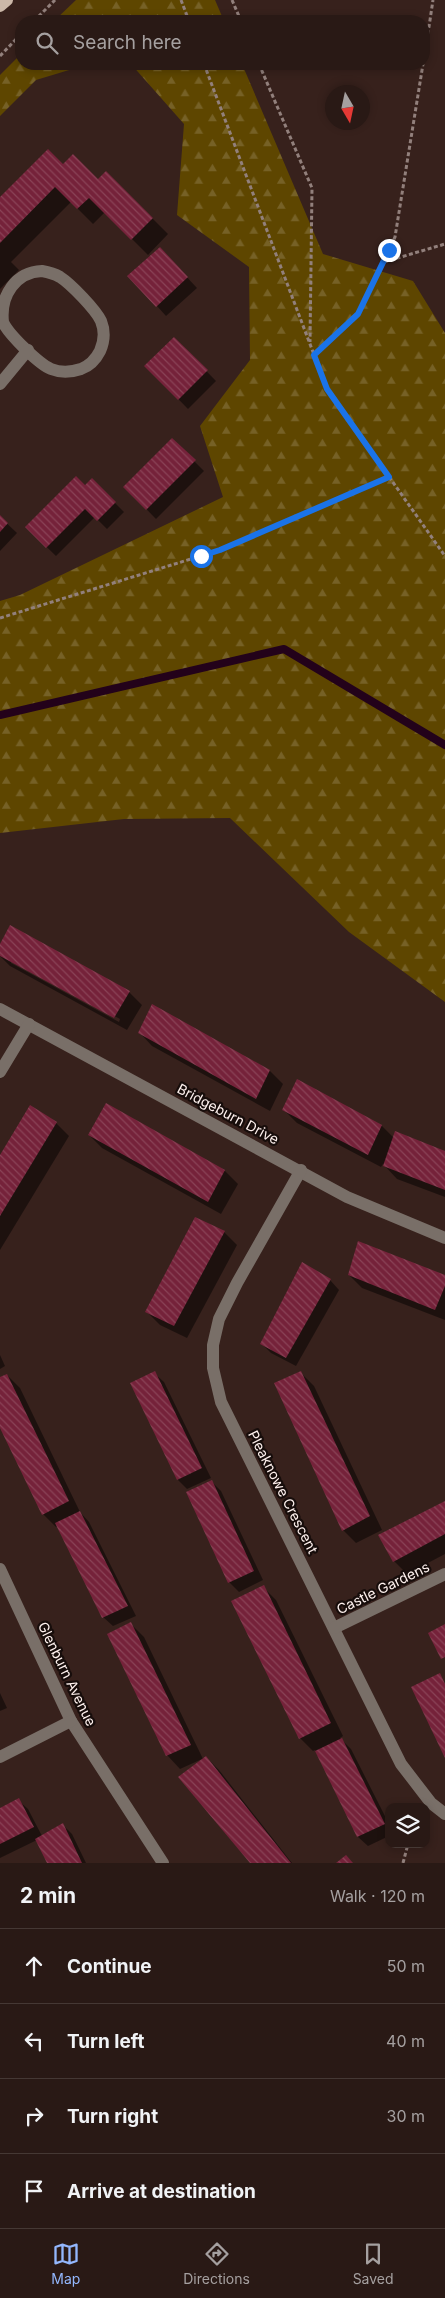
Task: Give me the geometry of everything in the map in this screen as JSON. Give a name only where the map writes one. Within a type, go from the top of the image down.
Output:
[{"type":"main road","points":[[0,6],[7,0]]},
{"type":"street","points":[[42,271],[60,277],[96,312],[102,322],[103,343],[92,362],[72,372],[52,370],[28,350],[8,330],[2,318],[1,305],[4,292],[12,282],[29,272],[42,271]]},
{"type":"street","points":[[0,384],[28,350]]},
{"type":"street","name":"Bridgeburn Drive","points":[[0,1009],[301,1170],[347,1197],[445,1238]]},
{"type":"street","points":[[0,1072],[28,1024]]},
{"type":"street","name":"Pleaknowe Crescent","points":[[301,1170],[236,1283],[219,1318],[213,1345],[213,1368],[221,1402],[401,1764],[431,1803],[445,1814]]},
{"type":"street","name":"Glenburn Avenue","points":[[0,1569],[71,1721],[163,1863]]},
{"type":"street","name":"Castle Gardens","points":[[334,1628],[445,1574]]},
{"type":"street","points":[[0,1757],[71,1721]]},
{"type":"path","points":[[40,15],[55,0]]},
{"type":"path","points":[[181,0],[186,15]]},
{"type":"path","points":[[232,0],[238,15]]},
{"type":"path","points":[[430,23],[434,0]]},
{"type":"path","points":[[0,56],[15,40]]},
{"type":"path","points":[[206,70],[327,389],[445,556]]},
{"type":"path","points":[[262,70],[312,188],[310,345]]},
{"type":"path","points":[[314,355],[358,314],[395,237],[422,70]]},
{"type":"path","points":[[383,262],[445,244]]},
{"type":"path","points":[[0,618],[220,550],[389,477]]},
{"type":"path","points":[[403,1863],[407,1848]]},
{"type":"green space","points":[[76,0],[215,0],[221,15],[60,15]]},
{"type":"green space","points":[[15,60],[15,70],[69,70],[36,80],[0,116],[0,75]]},
{"type":"green space","points":[[136,70],[245,70],[323,254],[413,281],[445,333],[445,1002],[349,932],[230,818],[124,819],[0,833],[0,601],[20,595],[223,497],[200,426],[250,360],[249,267],[177,215],[184,124]]},
{"type":"building","points":[[48,149],[63,164],[73,154],[98,179],[106,171],[153,218],[131,240],[89,198],[77,209],[55,187],[0,243],[0,197]]},
{"type":"building","points":[[160,247],[188,277],[156,307],[127,276]]},
{"type":"building","points":[[174,337],[208,370],[178,400],[144,366]]},
{"type":"building","points":[[172,438],[196,460],[146,510],[123,487]]},
{"type":"building","points":[[76,476],[85,485],[92,478],[116,502],[97,521],[85,509],[46,548],[25,527]]},
{"type":"building","points":[[0,515],[8,523],[0,532]]},
{"type":"building","points":[[10,925],[130,991],[114,1018],[0,956],[0,944]]},
{"type":"building","points":[[152,1004],[270,1070],[256,1099],[138,1033]]},
{"type":"building","points":[[297,1079],[382,1125],[368,1155],[282,1110]]},
{"type":"building","points":[[106,1103],[225,1170],[208,1202],[88,1135]]},
{"type":"building","points":[[30,1105],[57,1122],[0,1216],[0,1155]]},
{"type":"building","points":[[395,1131],[445,1151],[445,1190],[383,1166]]},
{"type":"building","points":[[195,1217],[225,1231],[174,1326],[145,1312]]},
{"type":"building","points":[[358,1241],[445,1275],[445,1286],[435,1310],[348,1275]]},
{"type":"building","points":[[302,1262],[331,1279],[286,1358],[260,1344]]},
{"type":"building","points":[[155,1371],[202,1468],[177,1480],[130,1383]]},
{"type":"building","points":[[301,1371],[370,1516],[342,1531],[274,1383]]},
{"type":"building","points":[[7,1374],[69,1501],[42,1515],[0,1428],[0,1377]]},
{"type":"building","points":[[212,1480],[254,1571],[228,1583],[186,1492]]},
{"type":"building","points":[[445,1501],[445,1534],[393,1562],[378,1535]]},
{"type":"building","points":[[80,1511],[128,1606],[102,1618],[55,1523]]},
{"type":"building","points":[[264,1585],[331,1723],[299,1739],[231,1601]]},
{"type":"building","points":[[131,1622],[191,1745],[166,1756],[107,1634]]},
{"type":"building","points":[[445,1624],[445,1657],[441,1659],[428,1633]]},
{"type":"building","points":[[440,1673],[445,1684],[445,1758],[411,1687]]},
{"type":"building","points":[[342,1738],[385,1824],[357,1837],[315,1751]]},
{"type":"building","points":[[206,1756],[291,1863],[250,1863],[178,1777]]},
{"type":"building","points":[[19,1798],[34,1827],[0,1844],[0,1808]]},
{"type":"building","points":[[63,1823],[82,1863],[47,1863],[35,1839]]},
{"type":"building","points":[[346,1855],[353,1863],[336,1863]]},
{"type":"waterway","points":[[0,715],[284,649],[445,745]]},
{"type":"route","points":[[201,556],[220,550],[389,477],[327,389],[314,355],[358,314],[389,250]]}]
